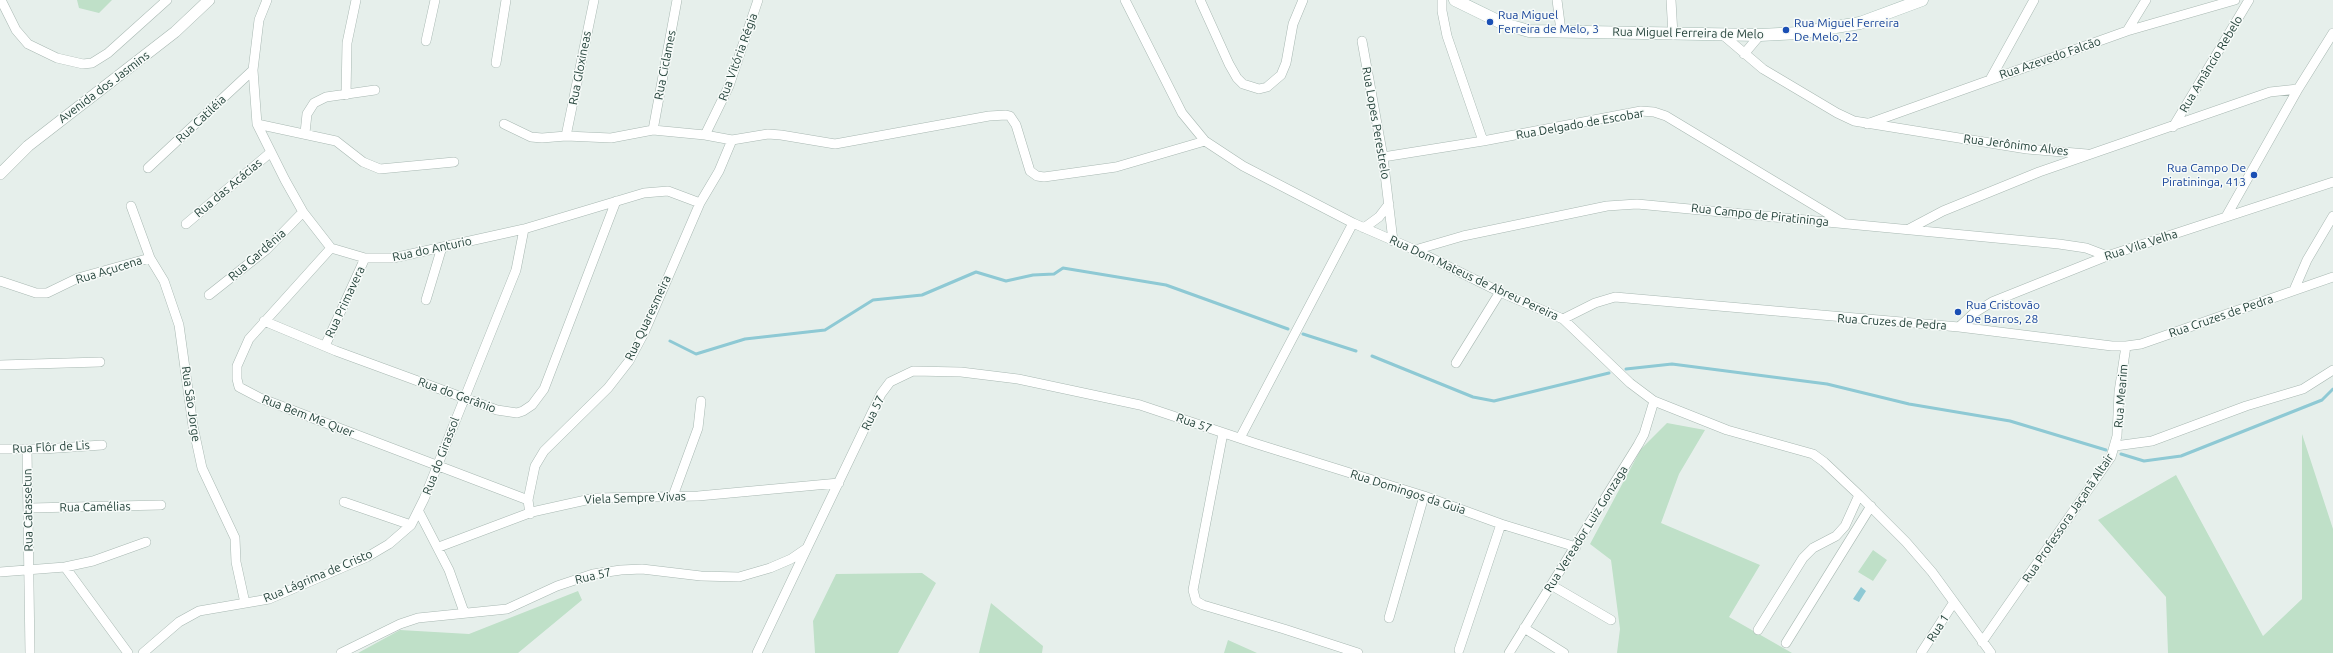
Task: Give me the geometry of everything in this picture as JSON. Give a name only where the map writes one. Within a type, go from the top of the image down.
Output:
[{"type":"main road","name":"Rua Miguel Ferreira de Melo","points":[[1455,0],[1487,17],[1516,28],[1529,31],[1673,35],[1760,35],[1799,33],[1860,23],[1922,0]]},
{"type":"street","points":[[1,0],[16,30],[28,44],[57,58],[83,64],[92,63],[108,53],[167,0]]},
{"type":"street","name":"Avenida dos Jasmins","points":[[0,174],[28,146],[175,32],[209,0]]},
{"type":"street","points":[[267,0],[259,20],[253,70],[257,124],[303,212],[331,248]]},
{"type":"street","points":[[426,41],[435,0]]},
{"type":"street","points":[[496,63],[506,0]]},
{"type":"street","name":"Rua Gloxineas","points":[[566,136],[594,0]]},
{"type":"street","name":"Rua Ciclames","points":[[653,130],[677,0]]},
{"type":"street","name":"Rua Vitória Régia","points":[[705,135],[729,86],[758,0]]},
{"type":"street","name":"Rua Dom Mateus de Abreu Pereira","points":[[1125,0],[1182,113],[1205,141],[1243,166],[1353,223],[1415,250],[1500,292],[1563,318],[1630,383],[1654,401],[1727,430],[1813,454],[1824,462],[1871,506],[1906,542],[1954,602],[1991,653]]},
{"type":"street","points":[[1200,0],[1237,78],[1243,84],[1259,89],[1267,87],[1282,75],[1293,24],[1303,0]]},
{"type":"street","points":[[1442,0],[1442,12],[1447,36],[1484,141]]},
{"type":"street","points":[[1557,0],[1561,31]]},
{"type":"street","points":[[1671,0],[1673,35]]},
{"type":"street","points":[[1991,78],[2034,0]]},
{"type":"street","points":[[2127,31],[2146,0]]},
{"type":"street","name":"Rua Azevedo Falcão","points":[[1867,124],[1991,78],[2127,31],[2235,0]]},
{"type":"street","name":"Rua Amâncio Rebelo","points":[[2173,127],[2249,0]]},
{"type":"street","points":[[346,94],[347,43],[356,1]]},
{"type":"street","points":[[2227,215],[2298,89],[2333,33]]},
{"type":"street","name":"Rua Jerônimo Alves","points":[[1723,35],[1763,69],[1837,113],[1854,121],[2027,149],[2091,154],[2173,127],[2270,92],[2298,89]]},
{"type":"street","points":[[1744,54],[1760,35]]},
{"type":"street","name":"Rua Lopes Perestrelo","points":[[1362,41],[1383,157],[1390,204],[1393,241]]},
{"type":"street","name":"Rua Catiléia","points":[[148,168],[253,70]]},
{"type":"street","points":[[305,133],[307,114],[314,102],[326,97],[375,90]]},
{"type":"street","name":"Rua Delgado de Escobar","points":[[1383,157],[1484,141],[1640,111],[1654,112],[1666,116],[1845,224]]},
{"type":"street","points":[[504,124],[531,137],[542,138],[566,136],[611,138],[653,130],[705,135],[732,140],[768,134],[842,144],[989,116],[1006,115],[1010,116],[1016,125],[1030,171],[1037,176],[1116,167],[1205,141]]},
{"type":"street","points":[[257,124],[305,133],[336,141],[364,162],[380,169],[454,162]]},
{"type":"street","name":"Rua Quaresmeira","points":[[528,500],[535,466],[544,451],[608,388],[629,361],[644,333],[700,202],[719,171],[732,140]]},
{"type":"street","name":"Rua das Acácias","points":[[186,224],[271,152]]},
{"type":"street","points":[[1909,229],[1958,205],[2039,172],[2091,154]]},
{"type":"street","name":"Rua Vila Velha","points":[[1959,327],[1974,313],[1992,302],[2107,256],[2211,222],[2227,215],[2333,182]]},
{"type":"street","name":"Rua do Anturio","points":[[331,248],[365,258],[411,255],[524,229],[644,192],[668,191],[700,202]]},
{"type":"street","name":"Rua do Gerânio","points":[[264,320],[325,346],[497,410],[517,412],[523,411],[539,399],[616,201]]},
{"type":"street","points":[[1364,228],[1379,217],[1390,204]]},
{"type":"street","name":"Rua Campo de Piratininga","points":[[1415,250],[1471,234],[1607,206],[1637,204],[1909,229],[1929,233],[2058,244],[2086,248],[2107,256]]},
{"type":"street","name":"Rua São Jorge","points":[[131,206],[150,258],[164,281],[179,325],[193,426],[202,468],[234,538],[236,562],[245,603]]},
{"type":"street","name":"Rua Gardênia","points":[[209,295],[266,250],[303,212]]},
{"type":"street","points":[[2294,290],[2304,265],[2333,216]]},
{"type":"street","points":[[1240,438],[1353,223]]},
{"type":"street","name":"Rua do Girassol","points":[[419,512],[516,270],[524,229]]},
{"type":"street","name":"Rua Bem Me Quer","points":[[331,248],[264,320],[249,339],[237,366],[237,379],[239,386],[246,392],[528,500]]},
{"type":"street","points":[[426,300],[442,248]]},
{"type":"street","name":"Rua Açucena","points":[[0,281],[32,292],[47,293],[78,278],[150,258]]},
{"type":"street","name":"Rua Primavera","points":[[325,346],[365,258]]},
{"type":"street","name":"Rua Cruzes de Pedra","points":[[1563,318],[1595,303],[1615,297],[1959,327],[2112,346],[2126,346],[2141,344],[2333,277]]},
{"type":"street","points":[[1456,363],[1500,292]]},
{"type":"street","name":"Rua Mearim","points":[[2116,446],[2119,392],[2126,346]]},
{"type":"street","points":[[0,365],[100,362]]},
{"type":"street","name":"Rua Professora Jaçanã Altair","points":[[1982,642],[2105,468],[2116,446],[2152,441],[2246,406],[2303,389],[2333,370]]},
{"type":"street","name":"Rua 57","points":[[341,653],[400,624],[418,618],[464,612],[507,609],[574,580],[593,574],[642,569],[715,577],[739,576],[770,568],[807,548],[882,394],[890,382],[913,371],[961,372],[1018,380],[1106,396],[1140,404],[1240,438]]},
{"type":"street","name":"Rua Vereador Luiz Gonzaga","points":[[1509,653],[1576,547],[1644,434],[1654,401]]},
{"type":"street","points":[[673,496],[698,428],[701,402]]},
{"type":"street","points":[[1223,433],[1193,590],[1196,601],[1203,606],[1284,629],[1358,653]]},
{"type":"street","name":"Rua Domingos da Guia","points":[[1240,438],[1424,496],[1501,524],[1576,547]]},
{"type":"street","name":"Rua Flôr de Lis","points":[[0,449],[27,449],[102,444]]},
{"type":"street","name":"Rua Catassetun","points":[[27,449],[30,508],[30,653]]},
{"type":"street","name":"Viela Sempre Vivas","points":[[439,547],[530,514],[595,498],[748,493],[839,483]]},
{"type":"street","points":[[1758,630],[1803,558],[1813,548],[1836,536],[1845,526],[1859,495]]},
{"type":"street","points":[[1389,618],[1424,496]]},
{"type":"street","points":[[528,500],[530,514]]},
{"type":"street","points":[[344,502],[411,525]]},
{"type":"street","name":"Rua Camélias","points":[[30,508],[161,505]]},
{"type":"street","points":[[1786,643],[1871,506]]},
{"type":"street","points":[[419,512],[439,547],[464,612]]},
{"type":"street","name":"Rua Lágrima de Cristo","points":[[143,653],[179,622],[199,611],[269,599],[367,557],[389,544],[411,525],[419,512]]},
{"type":"street","points":[[1459,650],[1501,524]]},
{"type":"street","points":[[0,572],[65,567],[93,561],[146,542]]},
{"type":"street","points":[[757,653],[807,548]]},
{"type":"street","points":[[65,567],[128,653]]},
{"type":"street","points":[[1551,585],[1611,620]]},
{"type":"street","name":"Rua 1","points":[[1921,653],[1954,602]]},
{"type":"street","points":[[1524,628],[1564,653]]},
{"type":"green space","points":[[77,0],[112,0],[99,13],[79,8]]},
{"type":"green space","points":[[1667,423],[1705,430],[1679,474],[1661,523],[1760,565],[1729,617],[1792,653],[1617,653],[1620,629],[1611,560],[1590,544],[1641,449]]},
{"type":"green space","points":[[2302,434],[2333,529],[2333,653],[2168,653],[2166,597],[2098,520],[2176,475],[2263,636],[2302,599]]},
{"type":"green space","points":[[1873,550],[1887,560],[1873,581],[1858,572]]},
{"type":"green space","points":[[922,573],[936,583],[898,653],[815,653],[813,621],[836,574]]},
{"type":"green space","points":[[578,591],[582,600],[518,653],[358,653],[400,630],[469,634]]},
{"type":"green space","points":[[991,603],[1043,646],[1042,653],[979,653]]},
{"type":"green space","points":[[1228,640],[1257,653],[1224,653]]},
{"type":"water","points":[[1861,587],[1866,591],[1859,602],[1853,599]]},
{"type":"waterway","points":[[670,341],[696,354],[745,339],[825,330],[873,300],[922,295],[976,272],[1006,281],[1033,275],[1054,274],[1063,268],[1166,285],[1288,329]]},
{"type":"waterway","points":[[1303,334],[1356,351]]},
{"type":"waterway","points":[[1372,356],[1473,397],[1494,401],[1609,373]]},
{"type":"waterway","points":[[1626,369],[1672,364],[1827,384],[1909,404],[2010,421],[2106,450]]},
{"type":"waterway","points":[[2121,454],[2144,461],[2181,456],[2322,400],[2333,389]]},
{"type":"place","name":"Rua Miguel Ferreira de Melo, 3","points":[[1490,22]]},
{"type":"place","name":"Rua Miguel Ferreira De Melo, 22","points":[[1786,30]]},
{"type":"place","name":"Rua Campo De Piratininga, 413","points":[[2254,175]]},
{"type":"place","name":"Rua Cristovão De Barros, 28","points":[[1958,312]]}]
